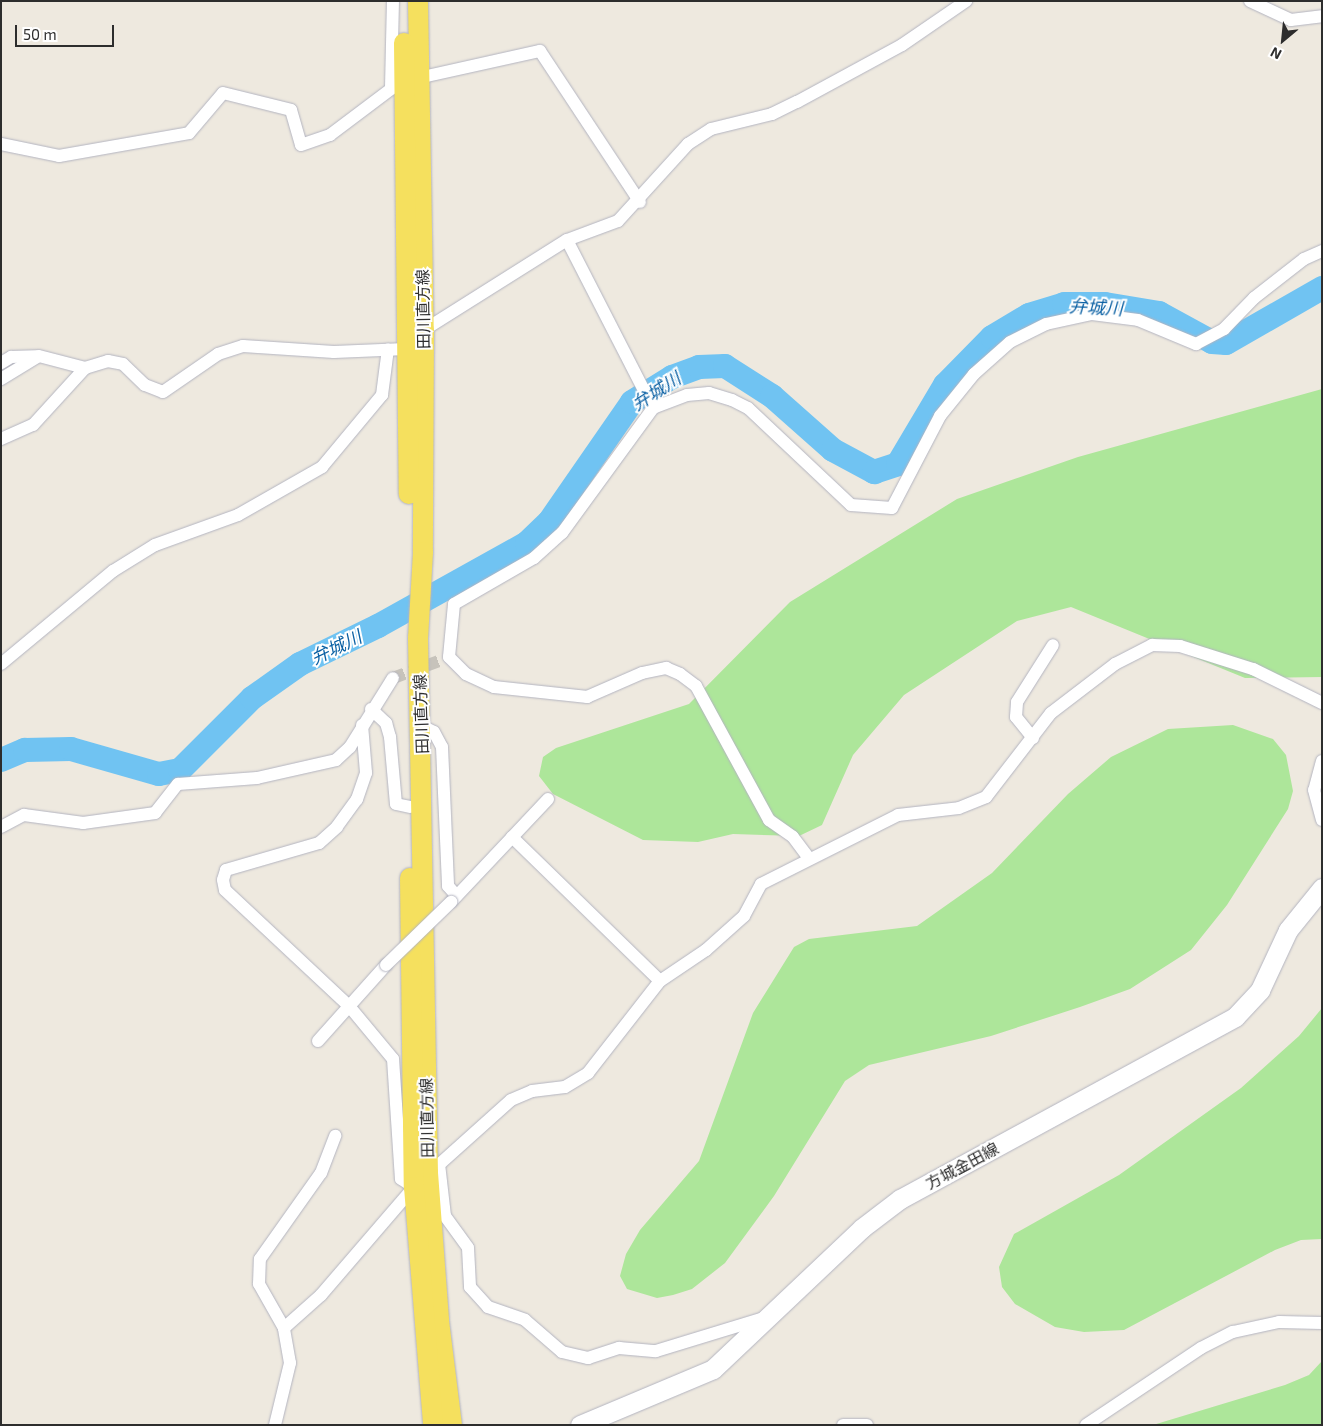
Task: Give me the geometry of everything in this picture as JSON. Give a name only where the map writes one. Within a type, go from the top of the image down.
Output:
[{"type":"main road","name":"田川直方線","points":[[406,1],[397,349],[416,551]]},
{"type":"main road","name":"田川直方線","points":[[418,1],[404,82],[424,330],[410,806],[414,1188],[433,1425]]},
{"type":"main road","name":"田川直方線","points":[[414,638],[422,726],[439,1320],[452,1425]]},
{"type":"main road","name":"方城金田線","points":[[580,1425],[713,1370],[862,1228],[900,1199],[1234,1017],[1260,990],[1288,930],[1322,888]]},
{"type":"street","points":[[393,1],[404,82]]},
{"type":"street","points":[[1250,1],[1291,20],[1322,16]]},
{"type":"street","points":[[1,439],[33,425],[85,368],[108,361],[123,364],[145,385],[163,392],[218,354],[243,346],[334,352],[397,349],[567,240],[618,221],[640,202],[688,144],[712,129],[780,110],[902,45],[958,4]]},
{"type":"street","points":[[1,144],[59,156],[189,133],[223,93],[291,110],[301,145],[330,136],[404,82],[540,50],[640,202]]},
{"type":"street","points":[[567,240],[640,386],[652,406]]},
{"type":"street","points":[[808,858],[794,837],[769,820],[696,686],[680,674],[666,668],[642,673],[587,697],[494,687],[466,674],[444,659],[454,604],[534,558],[562,533],[652,406],[688,395],[709,393],[732,400],[748,408],[851,505],[892,508],[940,416],[974,374],[1010,342],[1046,324],[1092,314],[1138,320],[1196,344],[1224,329],[1254,298],[1304,258],[1322,251]]},
{"type":"street","points":[[1,664],[114,571],[155,545],[238,516],[322,467],[382,394],[397,349]]},
{"type":"street","points":[[1,363],[11,357],[38,356],[85,368]]},
{"type":"street","points":[[1,379],[38,356]]},
{"type":"street","points":[[1033,738],[1016,717],[1017,702],[1054,645]]},
{"type":"street","points":[[284,1328],[321,1295],[414,1188],[511,1100],[532,1091],[565,1087],[588,1073],[660,981],[706,950],[744,916],[762,884],[808,858],[898,815],[959,808],[986,797],[1051,713],[1092,678],[1152,645],[1180,646],[1253,669],[1322,703]]},
{"type":"street","points":[[1,827],[24,815],[75,823],[155,813],[178,784],[257,778],[336,760],[362,726],[393,678]]},
{"type":"street","points":[[372,709],[386,723],[390,737],[396,804],[410,806]]},
{"type":"street","points":[[362,726],[366,773],[357,798],[337,827],[319,843],[226,870],[223,880],[225,890],[349,1006],[394,1059],[401,1179],[414,1188]]},
{"type":"street","points":[[422,726],[434,732],[442,747],[448,886],[454,899]]},
{"type":"street","points":[[1322,761],[1314,790],[1322,820]]},
{"type":"street","points":[[318,1041],[386,965],[454,899],[548,799]]},
{"type":"street","points":[[512,837],[660,981]]},
{"type":"street","points":[[275,1425],[290,1363],[284,1328],[259,1284],[260,1259],[321,1173],[335,1136]]},
{"type":"street","points":[[434,1168],[446,1216],[468,1248],[470,1287],[488,1307],[525,1320],[562,1352],[588,1358],[619,1348],[656,1351],[769,1317]]},
{"type":"street","points":[[1086,1425],[1201,1348],[1233,1332],[1279,1322],[1322,1323]]},
{"type":"street","points":[[843,1425],[867,1425]]},
{"type":"green space","points":[[1322,389],[1322,677],[1245,678],[1071,607],[1017,621],[904,695],[853,755],[822,825],[799,836],[733,834],[698,842],[643,840],[553,794],[539,776],[543,757],[556,748],[689,704],[790,602],[957,499],[1078,457]]},
{"type":"green space","points":[[1233,725],[1273,739],[1286,755],[1293,791],[1288,809],[1227,905],[1191,950],[1130,989],[1080,1007],[991,1036],[869,1065],[845,1081],[774,1196],[725,1263],[692,1289],[673,1295],[657,1298],[627,1289],[620,1276],[626,1254],[640,1230],[699,1161],[753,1013],[794,947],[809,939],[917,926],[992,873],[1068,794],[1111,757],[1168,729]]},
{"type":"green space","points":[[1322,1008],[1322,1239],[1301,1240],[1275,1250],[1124,1330],[1084,1332],[1055,1327],[1015,1304],[1002,1287],[999,1267],[1014,1234],[1119,1175],[1241,1088],[1299,1036]]},
{"type":"green space","points":[[1322,1361],[1322,1425],[1153,1425],[1285,1385],[1309,1375]]},
{"type":"waterway","name":"弁城川","points":[[1,760],[25,750],[71,749],[159,774],[180,770],[252,698],[300,664],[378,626],[527,543],[549,522],[632,402],[672,377],[699,367],[725,366],[772,396],[833,450],[874,472],[898,464],[945,385],[992,337],[1029,315],[1064,304],[1105,304],[1159,313],[1212,342],[1226,343],[1322,288]]},
{"type":"tunnel","points":[[393,678],[439,661]]}]
